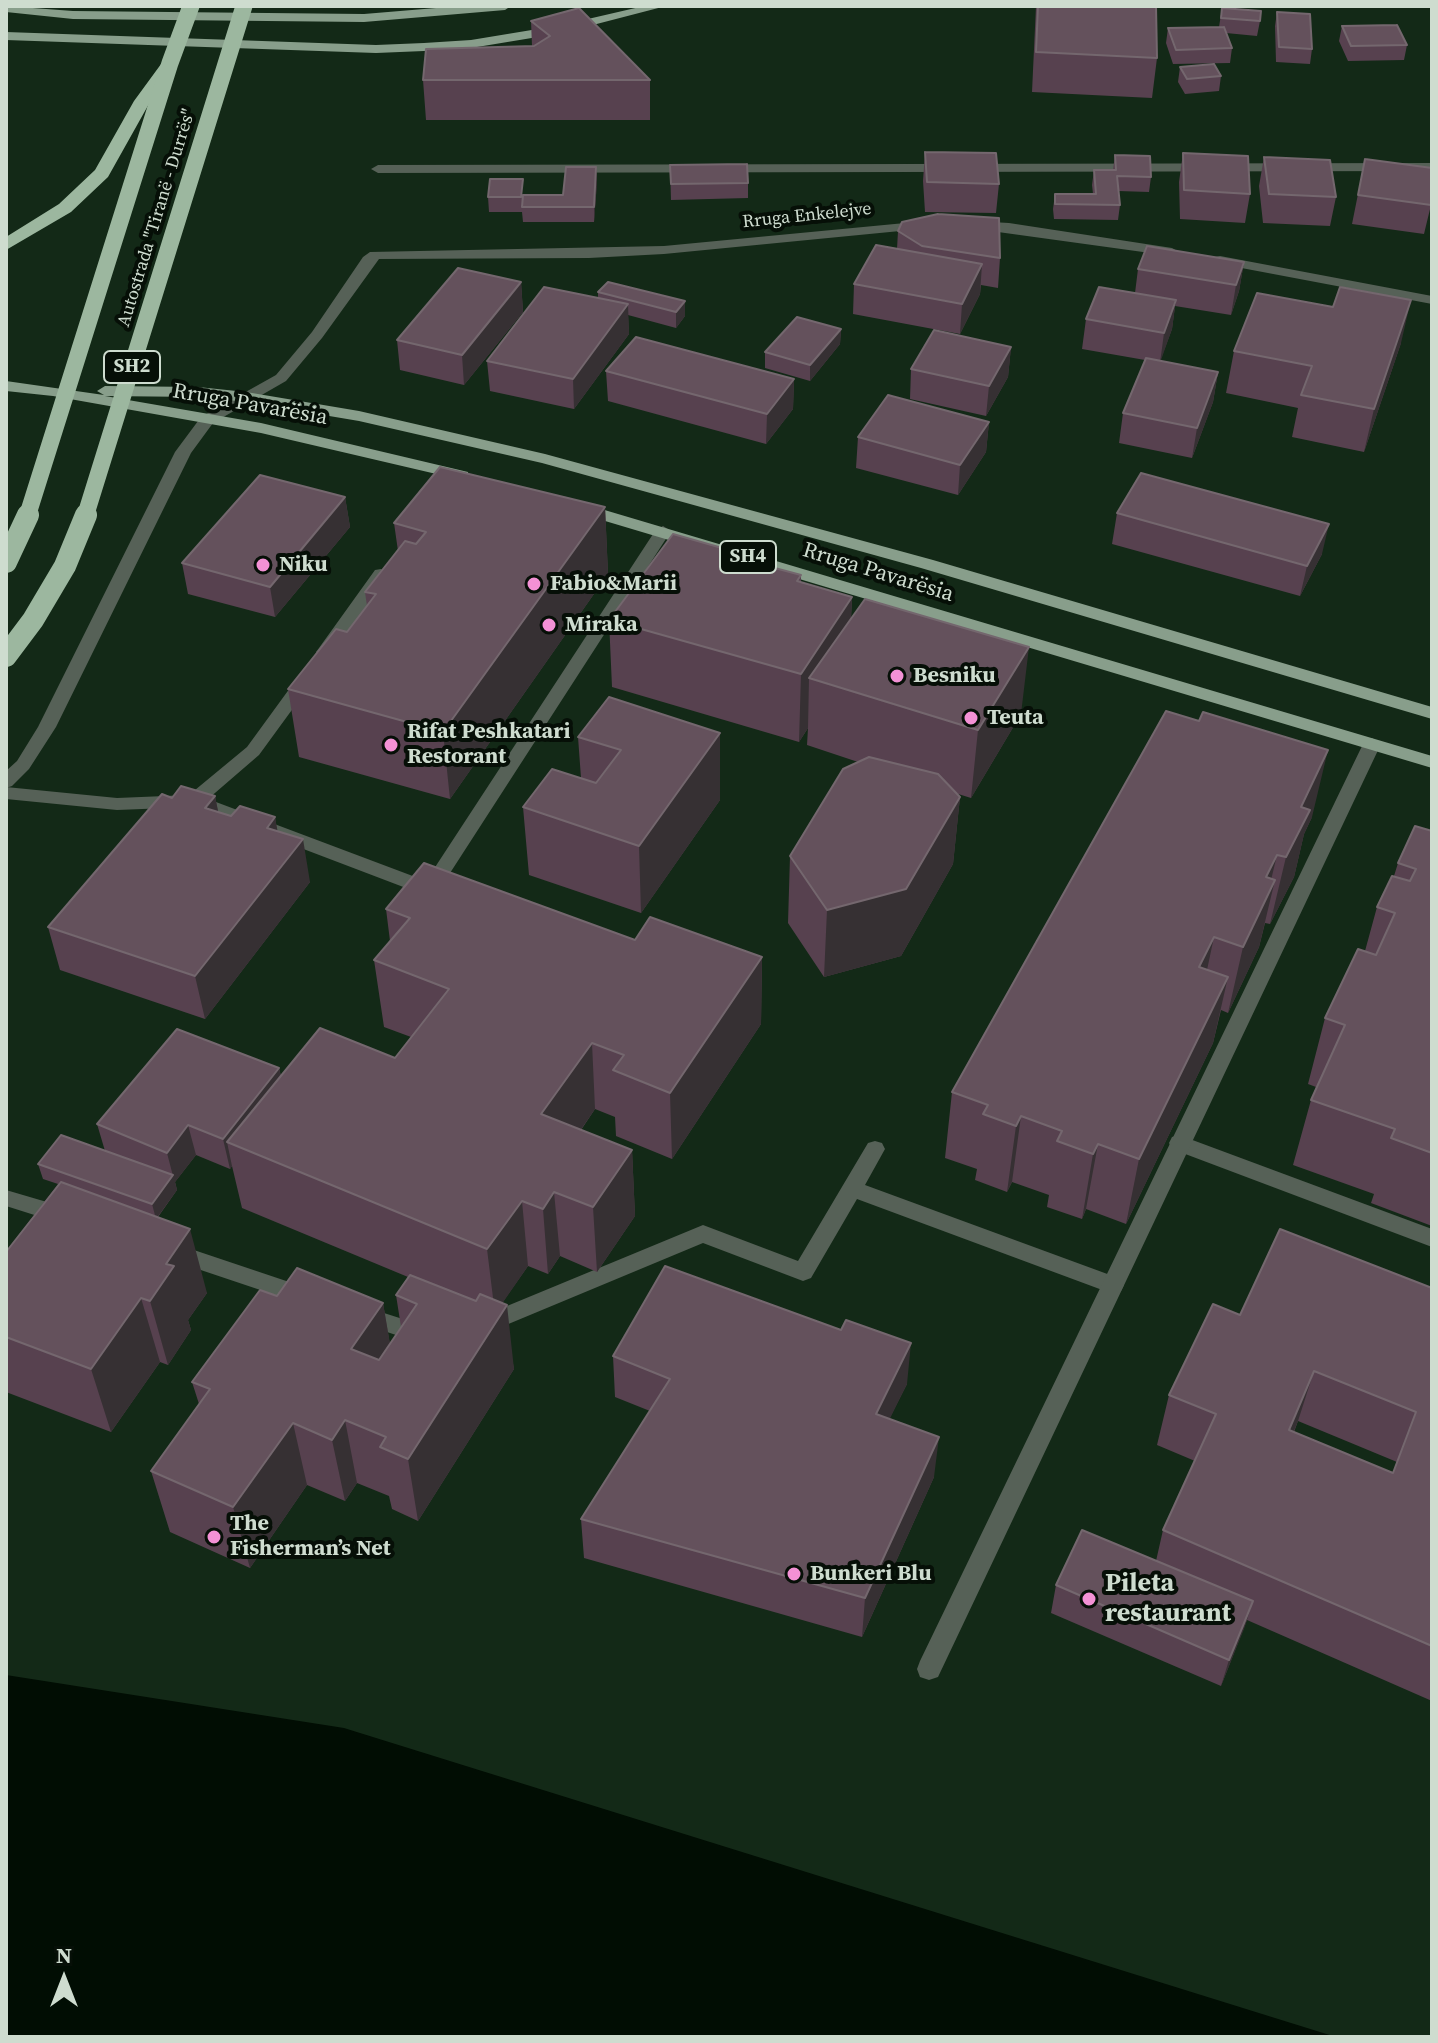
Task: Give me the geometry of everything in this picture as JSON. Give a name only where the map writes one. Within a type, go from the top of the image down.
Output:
[{"type":"highway","name":"Autostrada \"Tiranë - Durrës\"","points":[[6,562],[31,510],[170,63],[191,6]]},
{"type":"highway","name":"Autostrada \"Tiranë - Durrës\"","points":[[6,656],[33,620],[65,566],[87,512],[244,6]]},
{"type":"highway","points":[[6,245],[65,208],[102,173],[142,101],[170,63]]},
{"type":"main road","points":[[6,8],[73,15],[364,18],[505,6]]},
{"type":"main road","points":[[6,36],[412,47],[471,44],[532,34],[660,6]]},
{"type":"main road","name":"SH4","points":[[6,386],[53,391]]},
{"type":"main road","name":"Rruga Pavarësia","points":[[53,391],[198,392],[359,416],[567,465],[927,564],[1432,713]]},
{"type":"main road","name":"Rruga Pavarësia","points":[[53,391],[338,444],[450,479],[483,481]]},
{"type":"main road","name":"Rruga Pavarësia","points":[[558,502],[1432,762]]},
{"type":"street","points":[[378,169],[1432,167]]},
{"type":"street","name":"Rruga Enkelejve","points":[[246,397],[281,378],[317,335],[362,267],[375,255],[589,254],[664,250],[909,225],[1009,227],[1199,256],[1432,300]]},
{"type":"street","points":[[6,782],[23,765],[47,727],[183,452],[207,420],[246,397]]},
{"type":"street","points":[[430,889],[663,531]]},
{"type":"street","points":[[194,801],[253,751],[393,558]]},
{"type":"street","points":[[929,1669],[1372,744]]},
{"type":"street","points":[[6,793],[117,804],[194,801],[459,900]]},
{"type":"street","points":[[1179,1143],[1432,1238]]},
{"type":"street","points":[[472,1330],[703,1234],[803,1272],[875,1149]]},
{"type":"street","points":[[851,1188],[1113,1285]]},
{"type":"street","points":[[6,1198],[80,1221]]},
{"type":"street","points":[[153,1246],[443,1342]]},
{"type":"shaded area","points":[[6,1675],[344,1728],[1336,2037],[6,2037]]},
{"type":"building","points":[[1038,6],[1156,6],[1157,58],[1036,52]]},
{"type":"building","points":[[579,8],[650,80],[423,80],[426,49],[534,46],[550,36],[531,21]]},
{"type":"building","points":[[1222,8],[1261,11],[1260,21],[1221,18]]},
{"type":"building","points":[[1277,12],[1310,14],[1312,49],[1279,47]]},
{"type":"building","points":[[1397,25],[1407,45],[1351,46],[1342,26]]},
{"type":"building","points":[[1224,27],[1232,48],[1176,50],[1168,28]]},
{"type":"building","points":[[1214,64],[1221,76],[1187,79],[1180,67]]},
{"type":"building","points":[[925,152],[996,153],[999,184],[927,182]]},
{"type":"building","points":[[1183,153],[1248,156],[1250,194],[1184,190]]},
{"type":"building","points":[[1115,155],[1150,156],[1151,177],[1117,176],[1120,205],[1055,204],[1055,194],[1096,194],[1094,170],[1116,170]]},
{"type":"building","points":[[1264,157],[1330,160],[1336,197],[1269,194]]},
{"type":"building","points":[[1365,159],[1432,168],[1431,205],[1358,195]]},
{"type":"building","points":[[747,164],[748,183],[671,184],[670,165]]},
{"type":"building","points":[[566,167],[596,167],[594,207],[522,207],[523,195],[563,195]]},
{"type":"building","points":[[490,179],[523,179],[521,197],[488,197]]},
{"type":"building","points":[[938,214],[999,218],[1000,258],[922,246],[898,231],[902,222]]},
{"type":"building","points":[[876,245],[982,264],[962,304],[854,284]]},
{"type":"building","points":[[1147,246],[1244,262],[1236,285],[1138,269]]},
{"type":"building","points":[[458,268],[521,282],[462,355],[397,340]]},
{"type":"building","points":[[608,282],[685,301],[676,312],[598,292]]},
{"type":"building","points":[[544,287],[628,304],[573,379],[487,361]]},
{"type":"building","points":[[1099,287],[1176,300],[1164,333],[1086,319]]},
{"type":"building","points":[[1340,287],[1411,300],[1374,409],[1301,395],[1312,366],[1234,351],[1257,293],[1333,307]]},
{"type":"building","points":[[797,317],[841,329],[810,365],[765,352]]},
{"type":"building","points":[[934,330],[1011,347],[989,386],[911,369]]},
{"type":"building","points":[[636,337],[794,379],[767,414],[606,371]]},
{"type":"building","points":[[1146,358],[1218,372],[1197,428],[1123,413]]},
{"type":"building","points":[[888,395],[989,422],[960,465],[858,437]]},
{"type":"building","points":[[440,467],[605,507],[443,732],[288,689],[336,629],[347,632],[376,594],[365,592],[405,541],[416,544],[426,532],[394,523]]},
{"type":"building","points":[[1141,473],[1329,524],[1307,566],[1117,513]]},
{"type":"building","points":[[260,475],[345,497],[270,587],[182,563]]},
{"type":"building","points":[[673,534],[729,550],[726,555],[801,575],[797,581],[852,597],[801,674],[609,620]]},
{"type":"building","points":[[865,599],[1029,647],[978,730],[809,678]]},
{"type":"building","points":[[609,697],[720,733],[639,846],[523,807],[552,769],[596,783],[621,750],[578,737]]},
{"type":"building","points":[[1166,711],[1199,721],[1203,712],[1328,750],[1301,807],[1310,810],[1286,857],[1277,855],[1266,877],[1275,880],[1243,947],[1214,937],[1199,967],[1228,977],[1139,1159],[1098,1144],[1093,1154],[1057,1141],[1062,1131],[1021,1116],[1016,1126],[983,1114],[988,1105],[952,1092]]},
{"type":"building","points":[[869,757],[938,774],[960,797],[906,889],[827,910],[790,856],[843,769]]},
{"type":"building","points":[[181,786],[215,796],[205,808],[231,816],[240,806],[275,817],[267,828],[303,839],[195,976],[48,927],[162,794],[172,798]]},
{"type":"building","points":[[1415,826],[1432,831],[1432,1153],[1391,1138],[1395,1129],[1311,1100],[1345,1025],[1325,1018],[1358,949],[1376,955],[1395,913],[1377,907],[1392,876],[1410,881],[1416,869],[1398,863]]},
{"type":"building","points":[[424,863],[635,940],[650,917],[762,957],[670,1093],[613,1070],[624,1055],[592,1043],[541,1114],[632,1150],[593,1207],[554,1192],[543,1209],[522,1201],[487,1249],[227,1142],[320,1028],[395,1058],[449,989],[374,960],[410,918],[386,909]]},
{"type":"building","points":[[177,1029],[279,1068],[223,1139],[188,1125],[167,1153],[97,1124]]},
{"type":"building","points":[[61,1135],[173,1175],[152,1204],[38,1164]]},
{"type":"building","points":[[61,1182],[190,1229],[166,1264],[174,1266],[150,1301],[141,1298],[91,1369],[6,1337],[6,1252]]},
{"type":"building","points":[[1280,1229],[1432,1288],[1432,1646],[1163,1530],[1216,1414],[1169,1395],[1213,1304],[1240,1315]],"holes":[[[1314,1371],[1416,1412],[1393,1473],[1289,1430]]]},
{"type":"building","points":[[665,1266],[841,1330],[846,1320],[911,1343],[876,1414],[939,1437],[865,1598],[581,1519],[670,1379],[613,1356]]},
{"type":"building","points":[[297,1268],[383,1303],[351,1349],[379,1360],[417,1304],[396,1295],[410,1275],[476,1301],[480,1294],[507,1305],[408,1459],[380,1447],[386,1437],[345,1420],[332,1440],[293,1423],[233,1507],[151,1471],[210,1389],[192,1382],[260,1290],[277,1296]]},
{"type":"building","points":[[1082,1530],[1253,1601],[1229,1660],[1056,1585]]},
{"type":"place","name":"Niku","points":[[263,565]]},
{"type":"place","name":"Fabio&Marii","points":[[534,584]]},
{"type":"place","name":"Miraka","points":[[549,625]]},
{"type":"place","name":"Besniku","points":[[897,676]]},
{"type":"place","name":"Teuta","points":[[971,718]]},
{"type":"place","name":"Rifat Peshkatari Restorant","points":[[391,745]]},
{"type":"place","name":"The Fisherman’s Net","points":[[214,1537]]},
{"type":"place","name":"Bunkeri Blu","points":[[794,1574]]},
{"type":"place","name":"Pileta restaurant","points":[[1089,1599]]}]
